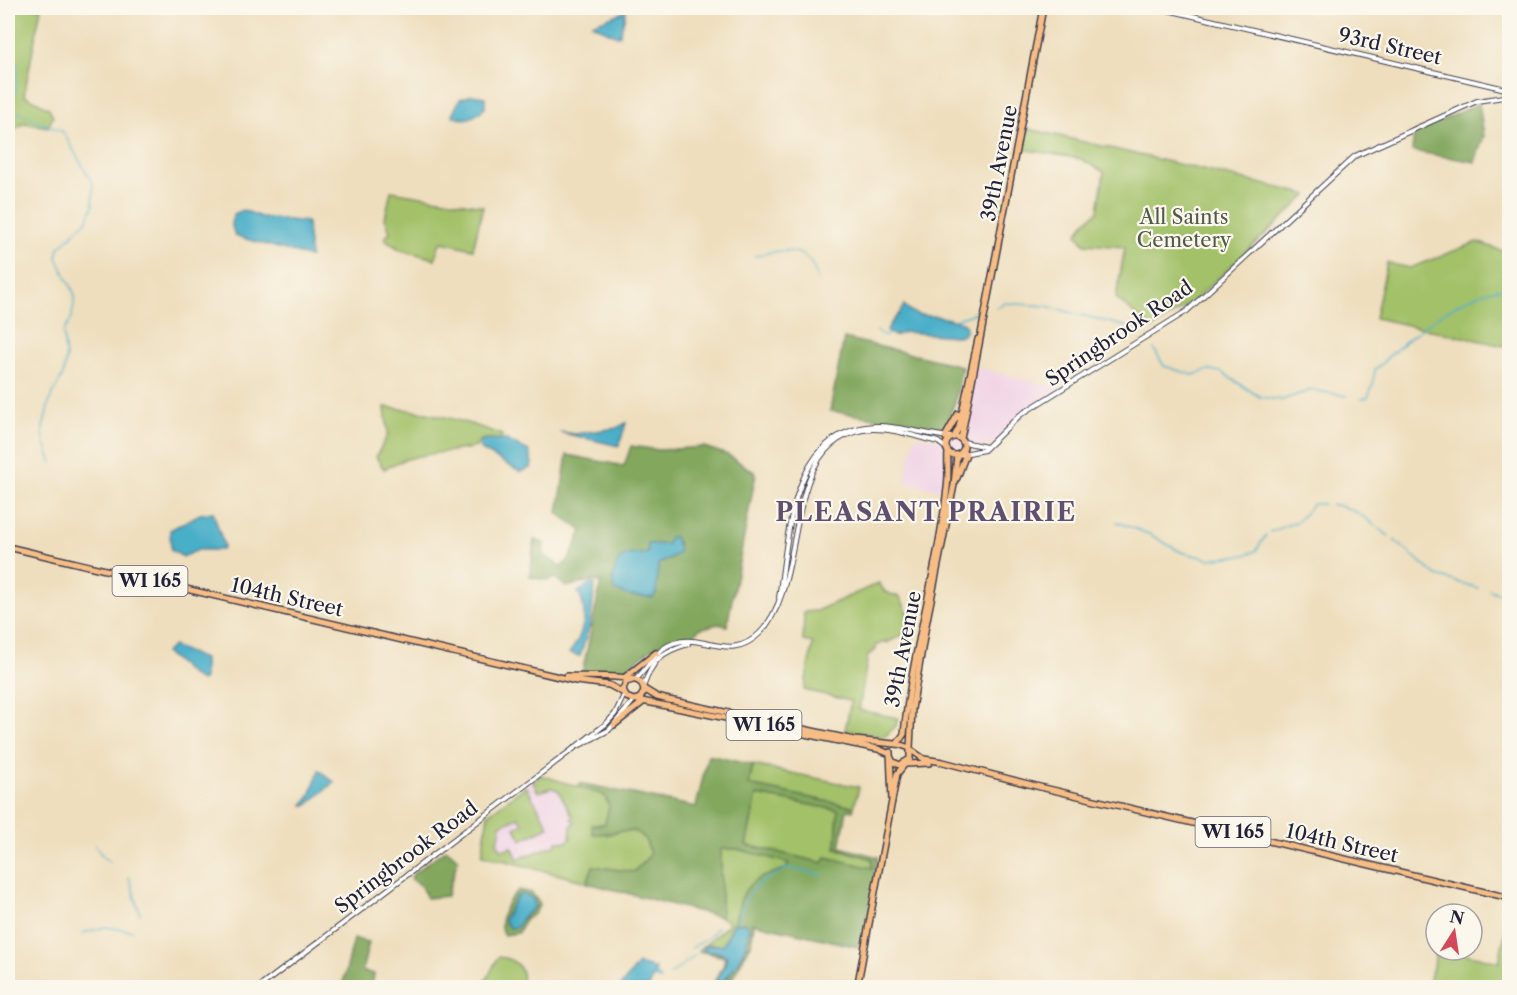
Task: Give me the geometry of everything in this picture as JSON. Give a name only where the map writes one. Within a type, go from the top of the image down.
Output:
[{"type":"main road","name":"39th Avenue","points":[[963,440],[1043,8]]},
{"type":"main road","name":"39th Avenue","points":[[950,437],[959,427],[960,410],[974,350],[984,323]]},
{"type":"main road","points":[[950,437],[963,440],[963,451],[958,455],[947,450],[950,437]]},
{"type":"main road","name":"39th Avenue","points":[[910,749],[911,701],[948,486],[947,450]]},
{"type":"main road","points":[[954,485],[966,454]]},
{"type":"main road","name":"39th Avenue","points":[[896,744],[904,734],[958,455]]},
{"type":"main road","name":"104th Street","points":[[8,547],[585,683],[614,686],[624,694]]},
{"type":"main road","points":[[622,678],[628,676],[656,653]]},
{"type":"main road","name":"104th Street","points":[[560,676],[634,680]]},
{"type":"main road","points":[[624,694],[624,685],[634,680]]},
{"type":"main road","name":"WI 165","points":[[634,680],[657,697],[854,740],[904,744],[910,749]]},
{"type":"main road","points":[[635,700],[642,695],[643,688]]},
{"type":"main road","name":"WI 165","points":[[624,694],[635,700],[878,749],[890,755],[893,762],[905,764]]},
{"type":"main road","points":[[614,725],[637,705],[646,701]]},
{"type":"main road","points":[[892,801],[890,755],[896,744]]},
{"type":"main road","points":[[856,987],[897,774],[912,756],[910,749]]},
{"type":"main road","name":"104th Street","points":[[910,749],[924,759],[1509,898]]},
{"type":"main road","name":"104th Street","points":[[905,764],[927,763],[957,766]]},
{"type":"street","name":"93rd Street","points":[[1159,8],[1509,90]]},
{"type":"street","points":[[1500,96],[1503,88]]},
{"type":"street","name":"Springbrook Road","points":[[958,455],[986,447],[1000,438],[1020,415],[1186,311],[1355,156],[1469,104],[1509,96]]},
{"type":"street","points":[[778,604],[799,487],[807,467],[819,450],[845,433],[867,427],[886,427],[950,437]]},
{"type":"street","points":[[634,680],[656,653],[675,643],[692,642],[727,648],[746,644],[760,633],[785,591],[808,479],[814,466],[828,449],[858,432],[876,429],[938,442],[947,450]]},
{"type":"street","points":[[963,440],[986,447]]},
{"type":"street","points":[[643,688],[656,659],[666,651],[692,642]]},
{"type":"street","name":"Springbrook Road","points":[[258,987],[611,719],[624,694]]},
{"type":"street","name":"Springbrook Road","points":[[572,749],[601,735],[614,725],[626,706],[635,700]]},
{"type":"shaded area","points":[[975,367],[1064,389],[1030,409],[995,442],[974,449],[955,447],[947,491],[904,482],[915,437],[954,438],[959,434],[965,418]]},
{"type":"shaded area","points":[[538,775],[604,795],[593,866],[587,883],[482,855],[488,814]]},
{"type":"green space","points":[[8,8],[41,8],[24,95],[49,108],[53,117],[48,127],[24,123],[8,133]]},
{"type":"green space","points":[[1479,103],[1484,136],[1475,162],[1412,151],[1414,133]]},
{"type":"green space","name":"All Saints Cemetery","points":[[1025,128],[1307,195],[1195,300],[1152,329],[1116,298],[1125,247],[1085,244],[1077,234],[1084,223],[1098,211],[1104,172],[1081,159],[1021,149]]},
{"type":"green space","points":[[391,191],[483,206],[473,249],[442,242],[435,259],[401,250],[384,239],[390,232],[385,218]]},
{"type":"green space","points":[[1477,242],[1509,253],[1509,347],[1375,318],[1387,263],[1410,268]]},
{"type":"green space","points":[[844,338],[962,366],[955,402],[944,429],[830,411]]},
{"type":"green space","points":[[385,407],[459,421],[502,435],[501,439],[480,440],[476,447],[417,456],[384,469],[376,457],[388,434]]},
{"type":"green space","points":[[631,446],[659,450],[704,447],[728,455],[756,473],[727,626],[718,624],[699,629],[693,637],[664,643],[648,652],[624,671],[610,669],[582,674],[601,582],[591,581],[566,587],[555,578],[547,580],[530,577],[534,540],[544,543],[543,554],[561,567],[569,560],[582,531],[558,513],[567,455],[624,466]],"holes":[[[674,537],[678,544],[671,558],[658,564],[656,593],[612,580],[619,560],[638,554],[645,555],[648,553],[648,545],[667,544]]]},
{"type":"green space","points":[[879,583],[885,592],[900,597],[907,611],[916,617],[913,629],[887,643],[886,641],[875,646],[876,650],[868,655],[859,710],[898,718],[896,726],[884,737],[845,730],[851,701],[804,690],[813,643],[803,641],[804,612],[816,611]]},
{"type":"green space","points":[[708,755],[753,765],[749,785],[854,807],[853,811],[847,810],[840,847],[878,857],[863,948],[752,923],[751,945],[745,948],[749,930],[734,924],[745,891],[755,881],[787,868],[788,863],[737,849],[721,849],[721,917],[587,883],[593,866],[634,872],[650,855],[647,843],[636,832],[593,834],[592,825],[605,824],[609,806],[604,795],[578,787],[580,783],[696,807]],"holes":[[[757,795],[838,810],[836,848],[872,859],[872,868],[826,857],[823,863],[746,845]]]},
{"type":"green space","points":[[753,765],[859,787],[854,807],[749,785]]},
{"type":"green space","points":[[541,775],[604,795],[609,806],[605,824],[592,825],[607,835],[622,831],[635,832],[645,840],[650,855],[634,872],[593,866],[587,882],[482,855],[488,814],[526,786],[549,827],[521,840],[515,828],[523,824],[519,817],[500,825],[501,830],[497,843],[502,850],[512,847],[518,859],[555,845],[557,841],[566,842],[570,839],[571,826],[575,822],[571,819],[573,817],[558,790],[551,788],[538,792],[533,782]]},
{"type":"green space","points":[[757,795],[838,810],[836,848],[873,859],[872,869],[826,857],[824,863],[746,845]]},
{"type":"green space","points":[[721,848],[737,849],[795,864],[750,922],[754,925],[751,945],[729,983],[718,973],[723,967],[725,957],[699,951],[703,946],[704,950],[727,956],[728,978],[750,935],[732,926],[723,945],[706,944],[730,923],[721,917]]},
{"type":"green space","points":[[446,849],[458,859],[447,896],[427,898],[420,885],[411,879],[413,874]]},
{"type":"green space","points":[[519,890],[532,893],[540,904],[535,913],[524,921],[518,933],[504,935],[502,918]],"holes":[[[517,896],[533,898],[535,907],[520,921],[505,918]]]},
{"type":"green space","points":[[1509,913],[1509,987],[1428,987],[1434,962],[1484,962],[1484,958],[1499,962]]},
{"type":"green space","points":[[354,939],[369,942],[362,971],[374,974],[372,987],[342,987]]},
{"type":"green space","points":[[703,946],[704,950],[727,956],[725,966],[719,974],[725,957],[699,951]]},
{"type":"green space","points":[[747,950],[730,983],[756,987],[711,987],[718,975],[728,978],[734,964]]},
{"type":"green space","points":[[498,957],[515,962],[521,970],[520,987],[473,987],[487,979]]},
{"type":"water","points":[[626,11],[620,35],[617,36],[592,24]]},
{"type":"water","points":[[472,95],[485,97],[485,108],[466,119],[452,115],[460,99]]},
{"type":"water","points":[[243,210],[261,217],[307,222],[310,257],[235,236],[231,223],[234,214]]},
{"type":"water","points":[[904,305],[918,315],[965,323],[966,330],[963,335],[955,336],[905,332],[894,336],[887,331]]},
{"type":"water","points":[[626,423],[619,446],[559,432],[575,434],[617,428]]},
{"type":"water","points":[[484,439],[506,440],[529,451],[531,468],[520,472],[480,449],[479,444]]},
{"type":"water","points":[[213,512],[224,546],[222,550],[198,550],[183,557],[171,550],[170,530],[200,514]]},
{"type":"water","points":[[670,537],[674,537],[679,550],[678,554],[658,564],[656,593],[653,598],[630,596],[614,590],[614,575],[623,557],[648,553],[648,544],[667,544]]},
{"type":"water","points":[[591,583],[595,585],[590,625],[580,656],[569,653],[578,639],[583,623],[583,607],[578,592]]},
{"type":"water","points":[[173,646],[204,659],[204,679],[201,681],[196,678],[165,653]]},
{"type":"water","points":[[319,770],[334,782],[307,805],[303,805],[310,796]]},
{"type":"water","points":[[522,894],[533,898],[535,907],[522,918],[517,927],[510,928],[504,921],[505,918],[517,896]]},
{"type":"water","points":[[734,924],[748,925],[748,932],[740,958],[730,974],[719,982],[716,981],[725,966],[727,956],[716,951],[707,952],[703,946],[723,945]]},
{"type":"water","points":[[638,964],[656,969],[649,987],[620,987]]},
{"type":"waterway","points":[[8,28],[16,8]]},
{"type":"waterway","points":[[8,55],[17,63],[16,90],[12,107],[15,111],[63,132],[93,184],[93,206],[87,220],[59,248],[57,258],[75,295],[72,317],[63,333],[66,358],[63,375],[50,399],[43,428],[44,441],[52,463]]},
{"type":"waterway","points":[[755,256],[785,251],[802,255],[814,268],[817,280]]},
{"type":"waterway","points":[[1362,399],[1368,397],[1373,385],[1375,370],[1419,330],[1473,297],[1492,290],[1510,287]]},
{"type":"waterway","points":[[996,308],[1004,303],[1046,306],[1136,329]]},
{"type":"waterway","points":[[955,320],[980,311]]},
{"type":"waterway","points":[[877,331],[884,336],[889,334]]},
{"type":"waterway","points":[[1154,349],[1164,366],[1193,375],[1209,370],[1221,372],[1260,397],[1282,400],[1312,390],[1346,396]]},
{"type":"waterway","points":[[1270,532],[1298,521],[1313,504],[1323,504]]},
{"type":"waterway","points":[[1332,505],[1356,512],[1389,536]]},
{"type":"waterway","points":[[1117,522],[1149,534],[1181,552],[1209,559],[1245,555],[1256,551],[1266,535]]},
{"type":"waterway","points":[[1394,540],[1437,576],[1478,588]]},
{"type":"waterway","points":[[1489,590],[1510,597]]},
{"type":"waterway","points":[[95,845],[110,862]]},
{"type":"waterway","points":[[737,923],[749,894],[767,879],[787,868],[824,875]]},
{"type":"waterway","points":[[129,877],[140,914]]},
{"type":"waterway","points":[[83,933],[105,927],[133,931]]},
{"type":"waterway","points":[[692,948],[710,936],[717,927]]},
{"type":"waterway","points":[[699,952],[704,948]]},
{"type":"waterway","points":[[670,975],[695,955]]},
{"type":"waterway","points":[[655,976],[660,979]]},
{"type":"district","name":"PLEASANT PRAIRIE","points":[[926,512]]}]
